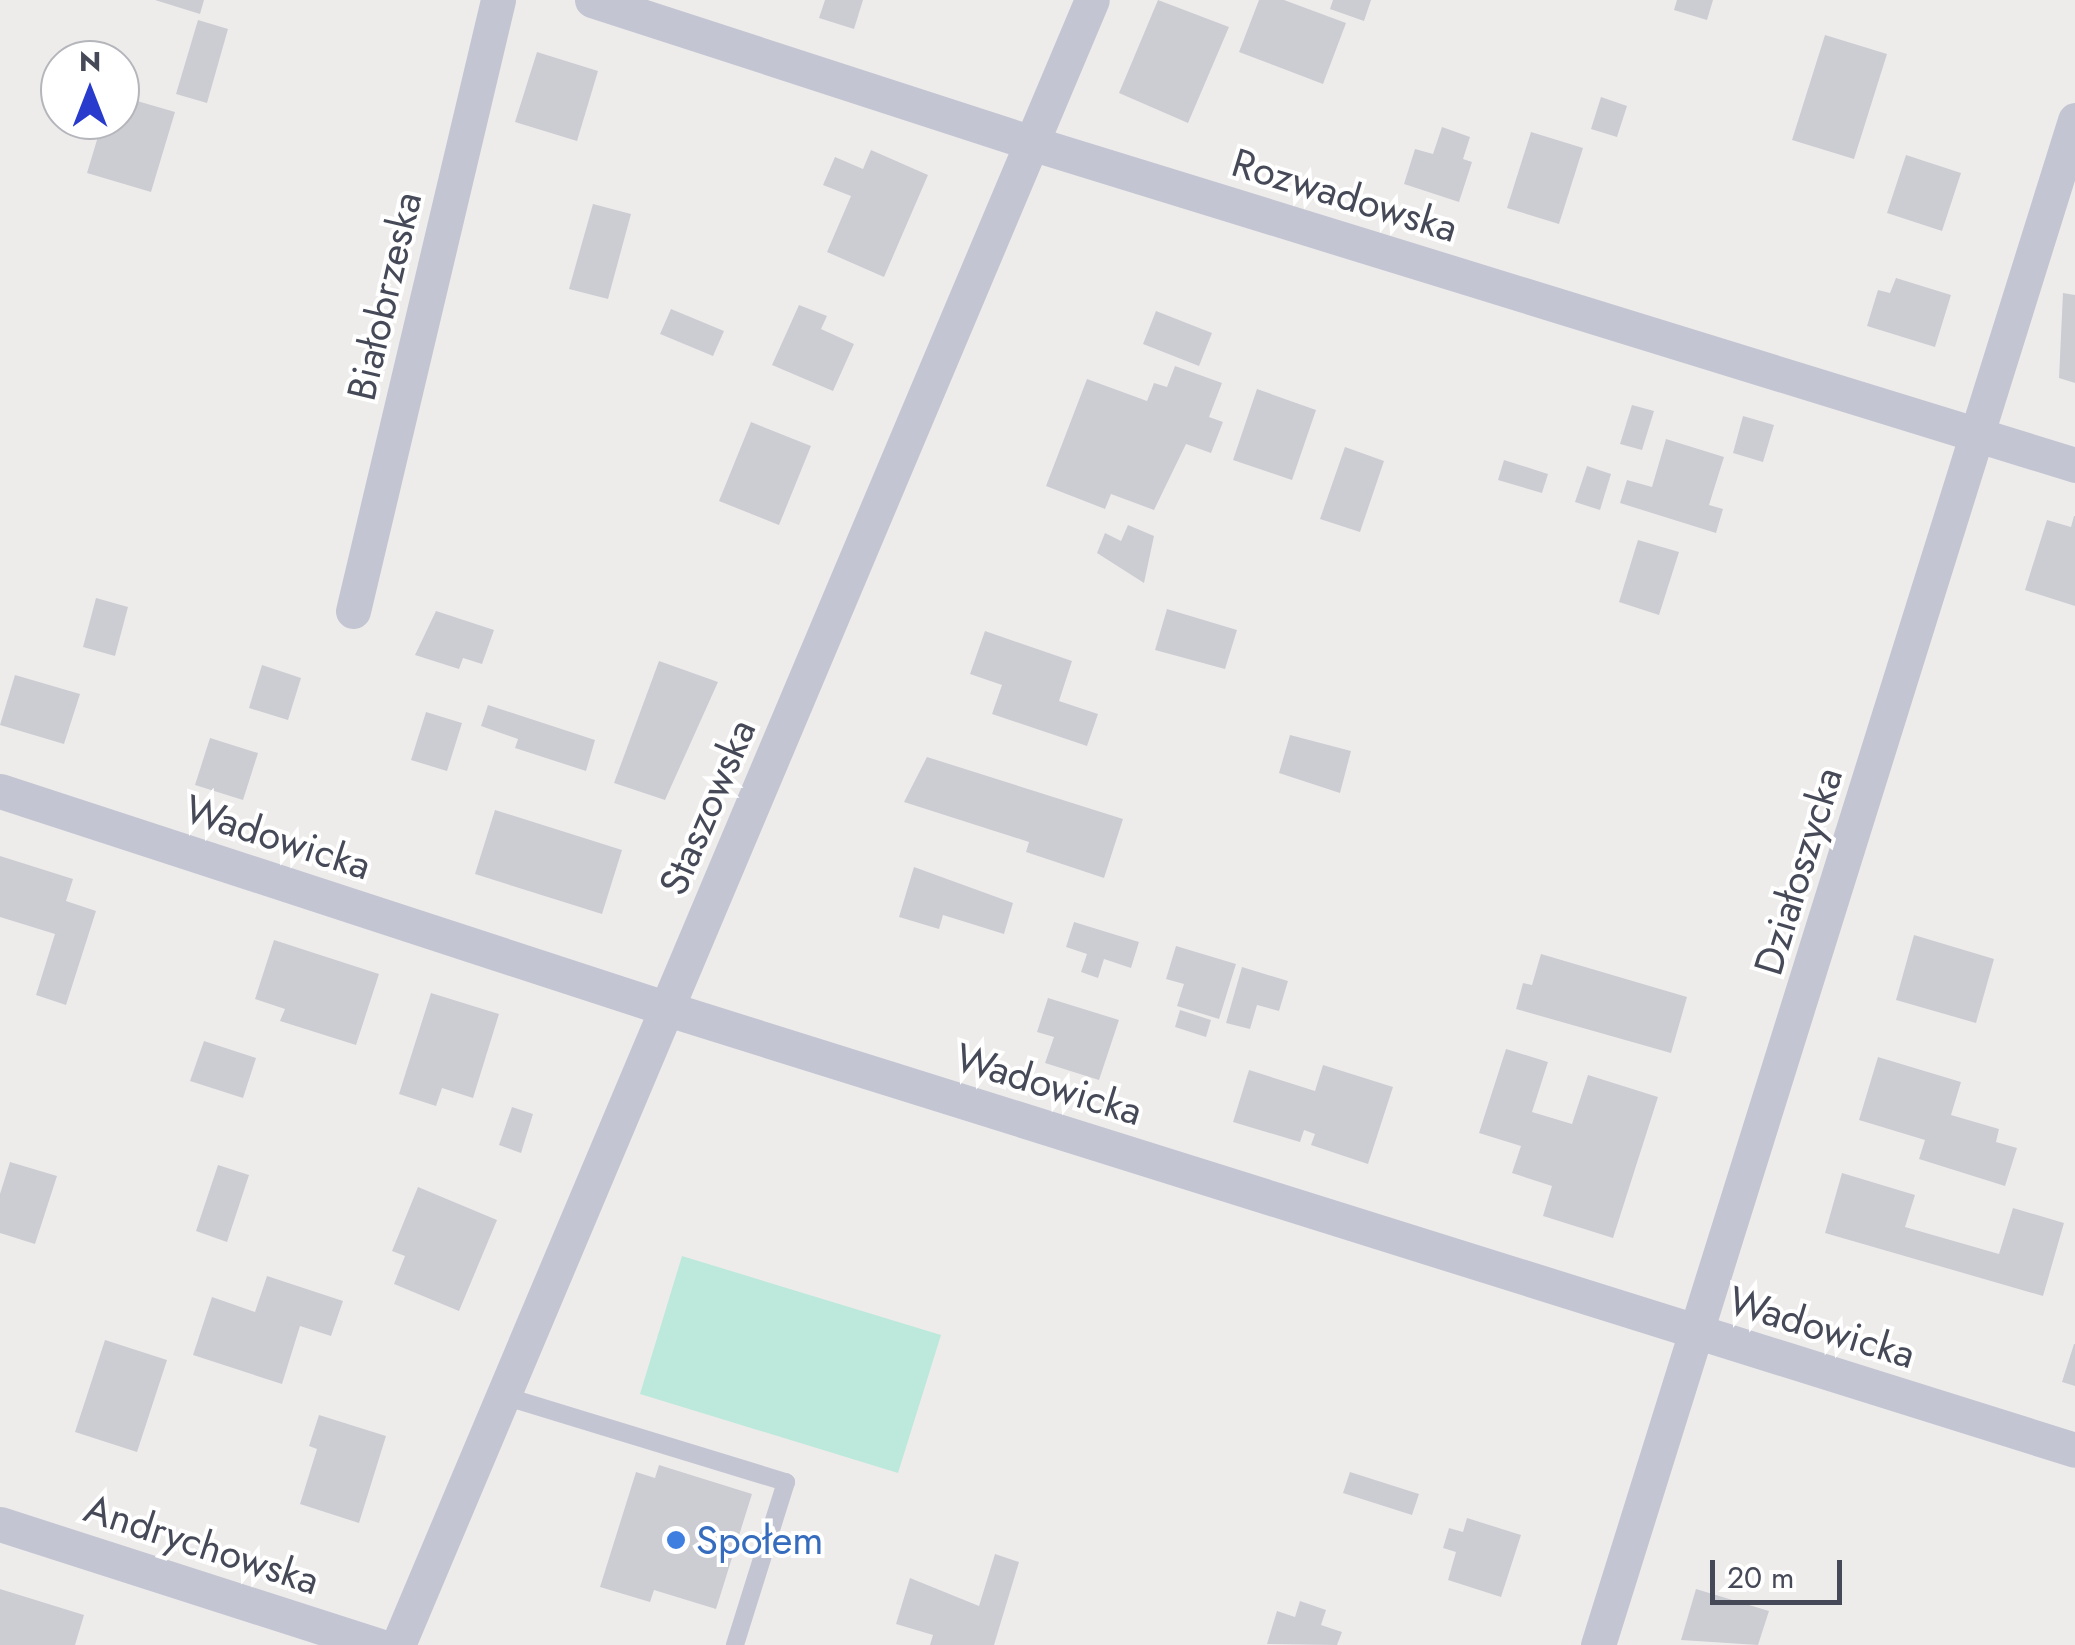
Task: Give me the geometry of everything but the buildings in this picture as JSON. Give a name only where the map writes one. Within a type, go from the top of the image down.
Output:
[{"type":"street","name":"Białobrzeska","points":[[352,611],[498,0]]},
{"type":"street","name":"Rozwadowska","points":[[592,0],[1031,144],[2075,465]]},
{"type":"street","name":"Staszowska","points":[[398,1645],[1092,0]]},
{"type":"street","name":"Działoszycka","points":[[1598,1645],[1700,1333],[2075,120]]},
{"type":"street","name":"Wadowicka","points":[[0,791],[668,1009],[2075,1450]]},
{"type":"street","name":"Andrychowska","points":[[0,1524],[378,1645]]},
{"type":"lane","points":[[504,1396],[786,1482],[736,1645]]},
{"type":"green space","points":[[682,1256],[941,1335],[898,1473],[640,1394]]},
{"type":"place","name":"Społem","points":[[676,1540]]}]
